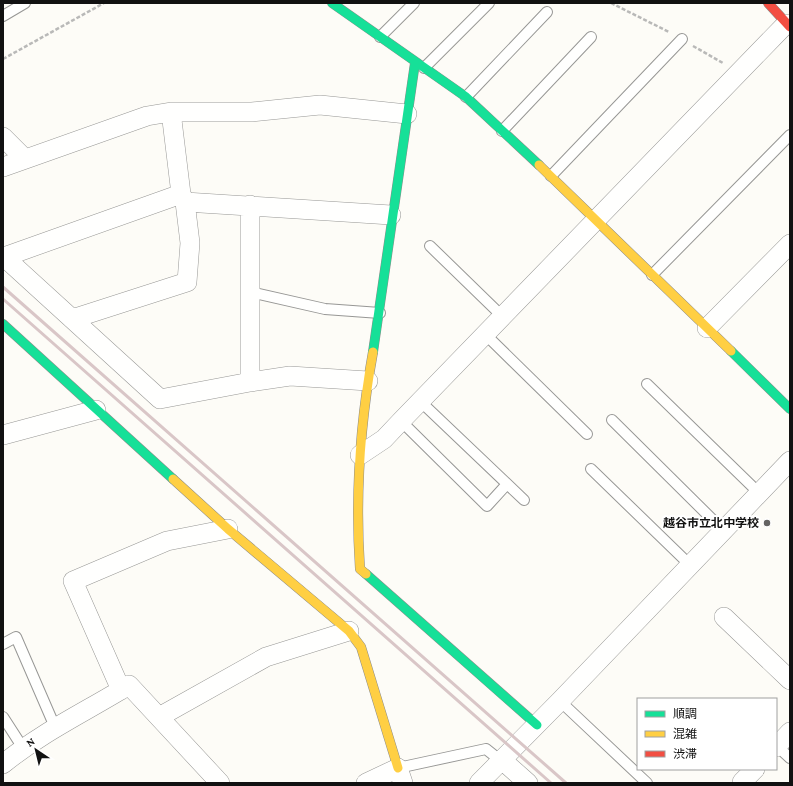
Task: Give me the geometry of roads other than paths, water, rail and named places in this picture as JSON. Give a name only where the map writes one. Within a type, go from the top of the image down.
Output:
[{"type":"street","points":[[332,3],[466,97],[551,176],[790,409]]},
{"type":"street","points":[[360,455],[384,439],[401,422],[420,400],[502,316],[788,26],[768,3]]},
{"type":"street","points":[[420,66],[407,114],[380,312],[368,381],[357,489],[360,569],[537,725]]},
{"type":"street","points":[[3,167],[147,116],[171,112],[252,112],[320,105],[407,114]]},
{"type":"street","points":[[72,319],[187,282],[190,243],[171,112]]},
{"type":"street","points":[[3,137],[25,159]]},
{"type":"street","points":[[368,381],[290,376],[160,399],[3,257],[183,198],[250,205],[392,216]]},
{"type":"street","points":[[250,205],[250,382]]},
{"type":"street","points":[[707,328],[790,244]]},
{"type":"street","points":[[3,324],[228,529],[349,631],[361,647],[400,776],[366,783]]},
{"type":"street","points":[[3,434],[96,410]]},
{"type":"street","points":[[481,782],[790,462]]},
{"type":"street","points":[[121,690],[73,581],[167,541],[228,529]]},
{"type":"street","points":[[724,617],[790,680]]},
{"type":"street","points":[[159,716],[266,656],[349,631]]},
{"type":"street","points":[[3,764],[23,748],[55,727],[129,685],[220,783]]},
{"type":"street","points":[[781,750],[790,732]]},
{"type":"street","points":[[502,761],[528,783]]},
{"type":"street","points":[[742,782],[754,770]]},
{"type":"lane","points":[[3,16],[25,3]]},
{"type":"lane","points":[[380,37],[414,3]]},
{"type":"lane","points":[[420,66],[490,3]]},
{"type":"lane","points":[[466,97],[547,12]]},
{"type":"lane","points":[[502,131],[591,37]]},
{"type":"lane","points":[[551,176],[682,39]]},
{"type":"lane","points":[[652,275],[790,135]]},
{"type":"lane","points":[[430,246],[502,316]]},
{"type":"lane","points":[[250,292],[325,309],[380,312]]},
{"type":"lane","points":[[485,334],[587,434]]},
{"type":"lane","points":[[647,384],[759,493]]},
{"type":"lane","points":[[420,400],[524,500]]},
{"type":"lane","points":[[612,420],[723,530]]},
{"type":"lane","points":[[401,422],[486,506],[507,484]]},
{"type":"lane","points":[[591,469],[690,565]]},
{"type":"lane","points":[[3,644],[16,637],[55,727]]},
{"type":"lane","points":[[560,701],[647,783]]},
{"type":"lane","points":[[3,717],[23,748]]},
{"type":"lane","points":[[400,776],[486,749],[502,761]]},
{"type":"railway","points":[[3,287],[566,783]]},
{"type":"railway","points":[[3,299],[551,783]]},
{"type":"place","name":"越谷市立北中学校","points":[[767,523]]}]
